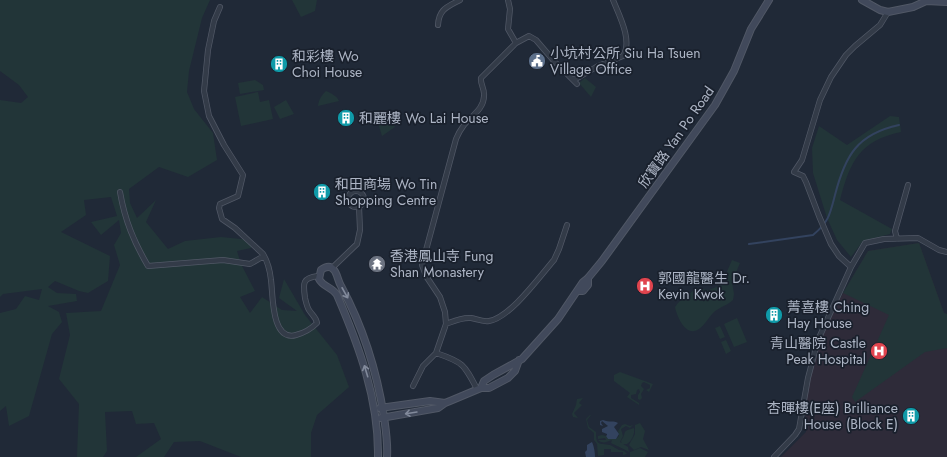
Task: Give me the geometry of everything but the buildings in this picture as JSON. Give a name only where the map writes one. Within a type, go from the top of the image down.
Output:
[{"type":"street","points":[[438,25],[438,16],[442,10],[460,0]]},
{"type":"street","points":[[508,0],[510,9],[508,29],[516,43]]},
{"type":"street","points":[[413,386],[423,366],[436,353],[446,324],[445,312],[440,297],[426,276],[422,264],[456,139],[465,124],[482,104],[484,89],[480,82],[481,78],[516,43],[528,36],[532,37],[576,82],[598,66],[623,56],[626,45],[625,32],[613,0]]},
{"type":"street","name":"欣寶路 Yan Po Road","points":[[479,388],[484,381],[510,364],[519,360],[558,319],[578,291],[583,291],[588,286],[588,278],[644,204],[715,105],[734,71],[751,29],[769,0]]},
{"type":"street","points":[[862,0],[880,10],[888,12],[913,7],[926,1],[947,2]]},
{"type":"street","points":[[220,7],[214,21],[208,50],[204,91],[209,116],[224,145],[242,171],[244,177],[238,196],[221,202],[219,205],[222,220],[235,228],[264,256],[268,265],[271,280],[274,315],[285,335],[293,336],[302,334],[314,327],[317,323],[308,308],[303,284],[306,280],[318,276],[323,268],[326,267],[332,268],[336,273],[337,279],[352,308],[366,342],[375,374],[383,408],[388,441],[387,457]]},
{"type":"street","points":[[850,267],[839,256],[831,244],[806,182],[802,176],[794,172],[802,160],[820,100],[831,77],[846,55],[854,46],[880,25],[888,12]]},
{"type":"street","points":[[897,239],[895,231],[908,185]]},
{"type":"street","points":[[120,192],[122,208],[135,244],[148,266],[223,260],[250,264],[264,256]]},
{"type":"street","points":[[332,268],[357,244],[360,230],[359,206]]},
{"type":"street","points":[[446,324],[463,318],[490,321],[506,313],[554,260],[567,224]]},
{"type":"street","points":[[774,457],[796,435],[799,429],[814,352],[850,267],[865,244],[884,239],[918,238],[939,250],[947,252]]},
{"type":"street","points":[[318,276],[324,285],[334,290],[356,339],[367,376],[376,419],[378,457]]},
{"type":"street","points":[[324,285],[333,284],[337,279]]},
{"type":"street","points":[[436,353],[455,359],[462,363],[479,388]]},
{"type":"street","name":"欣寶路 Yan Po Road","points":[[376,419],[438,408],[445,403],[479,388],[489,388],[508,378],[515,371],[519,360]]},
{"type":"street","name":"欣寶路 Yan Po Road","points":[[374,409],[430,401],[445,403]]},
{"type":"shaded area","name":"青山醫院 Castle Peak Hospital","points":[[919,243],[944,313],[947,314],[947,457],[781,457],[806,432],[805,404],[820,341],[836,305],[868,251]]},
{"type":"green space","points":[[0,0],[210,0],[202,18],[189,71],[187,92],[194,109],[213,133],[217,160],[188,177],[159,167],[129,189],[130,203],[137,218],[156,200],[146,222],[168,249],[185,241],[221,237],[251,240],[251,248],[237,251],[241,264],[255,291],[240,297],[250,313],[262,297],[282,310],[297,311],[279,298],[284,279],[305,315],[337,355],[349,387],[317,415],[311,433],[311,457],[241,457],[200,441],[174,442],[164,457],[136,457],[161,439],[154,423],[136,424],[132,411],[105,412],[107,451],[103,457],[77,457],[79,404],[59,379],[70,335],[66,313],[101,311],[120,265],[114,245],[121,233],[119,220],[101,235],[91,222],[117,216],[111,197],[84,200],[86,215],[61,232],[110,256],[108,281],[88,293],[55,281],[48,287],[57,293],[76,294],[77,301],[48,306],[59,312],[62,322],[52,334],[29,416],[9,426],[6,406],[0,411],[0,313],[16,309],[25,296],[39,300],[42,289],[3,294],[0,297],[0,100],[21,103],[28,97],[19,85],[0,71]]},
{"type":"green space","points":[[292,0],[317,0],[315,11],[301,17]]},
{"type":"green space","points":[[585,78],[596,87],[591,97],[579,83]]},
{"type":"green space","points":[[255,80],[263,85],[264,90],[240,94],[238,83]]},
{"type":"green space","points":[[326,91],[335,96],[339,101],[318,106],[320,98]]},
{"type":"green space","points":[[258,92],[260,102],[269,100],[273,119],[241,126],[235,97]]},
{"type":"green space","points":[[286,100],[294,114],[280,119],[274,107]]},
{"type":"green space","points":[[890,116],[899,117],[901,132],[875,141],[858,155],[848,175],[840,200],[892,229],[890,234],[863,241],[851,257],[837,240],[827,218],[813,173],[812,148],[819,126],[847,145]]},
{"type":"green space","points":[[392,119],[395,127],[382,136],[378,123]]},
{"type":"green space","points":[[919,243],[944,313],[947,314],[947,348],[925,352],[855,402],[852,397],[889,315],[843,293],[868,251]]},
{"type":"green space","points":[[732,260],[740,263],[732,282],[734,294],[733,300],[714,312],[699,329],[690,331],[686,329],[680,321],[675,307],[696,288],[709,290],[721,285]]},
{"type":"green space","points":[[737,318],[747,342],[734,347],[724,324]]},
{"type":"green space","points":[[720,326],[725,337],[720,339],[715,328]]},
{"type":"green space","points":[[726,340],[731,351],[726,354],[721,342]]},
{"type":"green space","points":[[620,372],[653,384],[649,392],[646,390],[650,388],[650,385],[644,382],[642,383],[641,386],[644,389],[640,400],[638,399],[640,392],[639,389],[637,390],[636,394],[631,395],[631,398],[639,403],[639,405],[627,397],[630,393],[614,381],[614,375]]},
{"type":"green space","points":[[583,398],[579,403],[582,405],[574,413],[578,418],[573,417],[572,414],[577,399]]},
{"type":"green space","points":[[590,415],[587,420],[589,427],[596,432],[598,442],[601,444],[611,445],[627,454],[623,455],[623,452],[611,452],[611,449],[604,449],[604,455],[598,456],[594,433],[588,428],[586,419]]},
{"type":"green space","points":[[640,423],[645,431],[643,439],[649,450],[641,447],[634,450],[629,445],[635,434],[635,425]]},
{"type":"green space","points":[[625,424],[630,426],[633,425],[630,428],[626,426],[621,429],[623,436],[620,442],[628,447],[629,452],[611,443],[612,440],[604,442],[598,440],[606,440],[605,438],[598,439],[598,436],[602,435],[606,436],[608,439],[616,439],[619,436],[618,431],[622,425]]},
{"type":"green space","points":[[634,428],[634,435],[632,439],[627,444],[622,444],[621,441],[626,431]]},
{"type":"green space","points":[[640,448],[648,452],[645,457],[630,457],[630,452]]},
{"type":"water","points":[[603,420],[618,423],[614,427],[619,434],[616,439],[608,439],[606,436],[607,434],[602,432],[602,429],[608,426],[602,421],[601,423],[603,426],[600,425],[600,421]]},
{"type":"water","points":[[592,442],[595,457],[586,457],[585,452],[587,450],[587,445]]},
{"type":"waterway","points":[[749,244],[813,235],[826,222],[843,169],[855,149],[873,134],[899,125]]},
{"type":"place","name":"小坑村公所 Siu Ha Tsuen Village Office","points":[[537,61]]},
{"type":"place","name":"和彩樓 Wo Choi House","points":[[279,64]]},
{"type":"place","name":"和麗樓 Wo Lai House","points":[[346,118]]},
{"type":"place","name":"和田商場 Wo Tin Shopping Centre","points":[[322,192]]},
{"type":"place","name":"香港鳳山寺 Fung Shan Monastery","points":[[377,264]]},
{"type":"place","name":"郭國龍醫生 Dr. Kevin Kwok","points":[[645,286]]},
{"type":"place","name":"菁喜樓 Ching Hay House","points":[[774,315]]},
{"type":"place","name":"青山醫院 Castle Peak Hospital","points":[[879,351]]},
{"type":"place","name":"杏暉樓(E座) Brilliance House (Block E)","points":[[911,416]]}]
